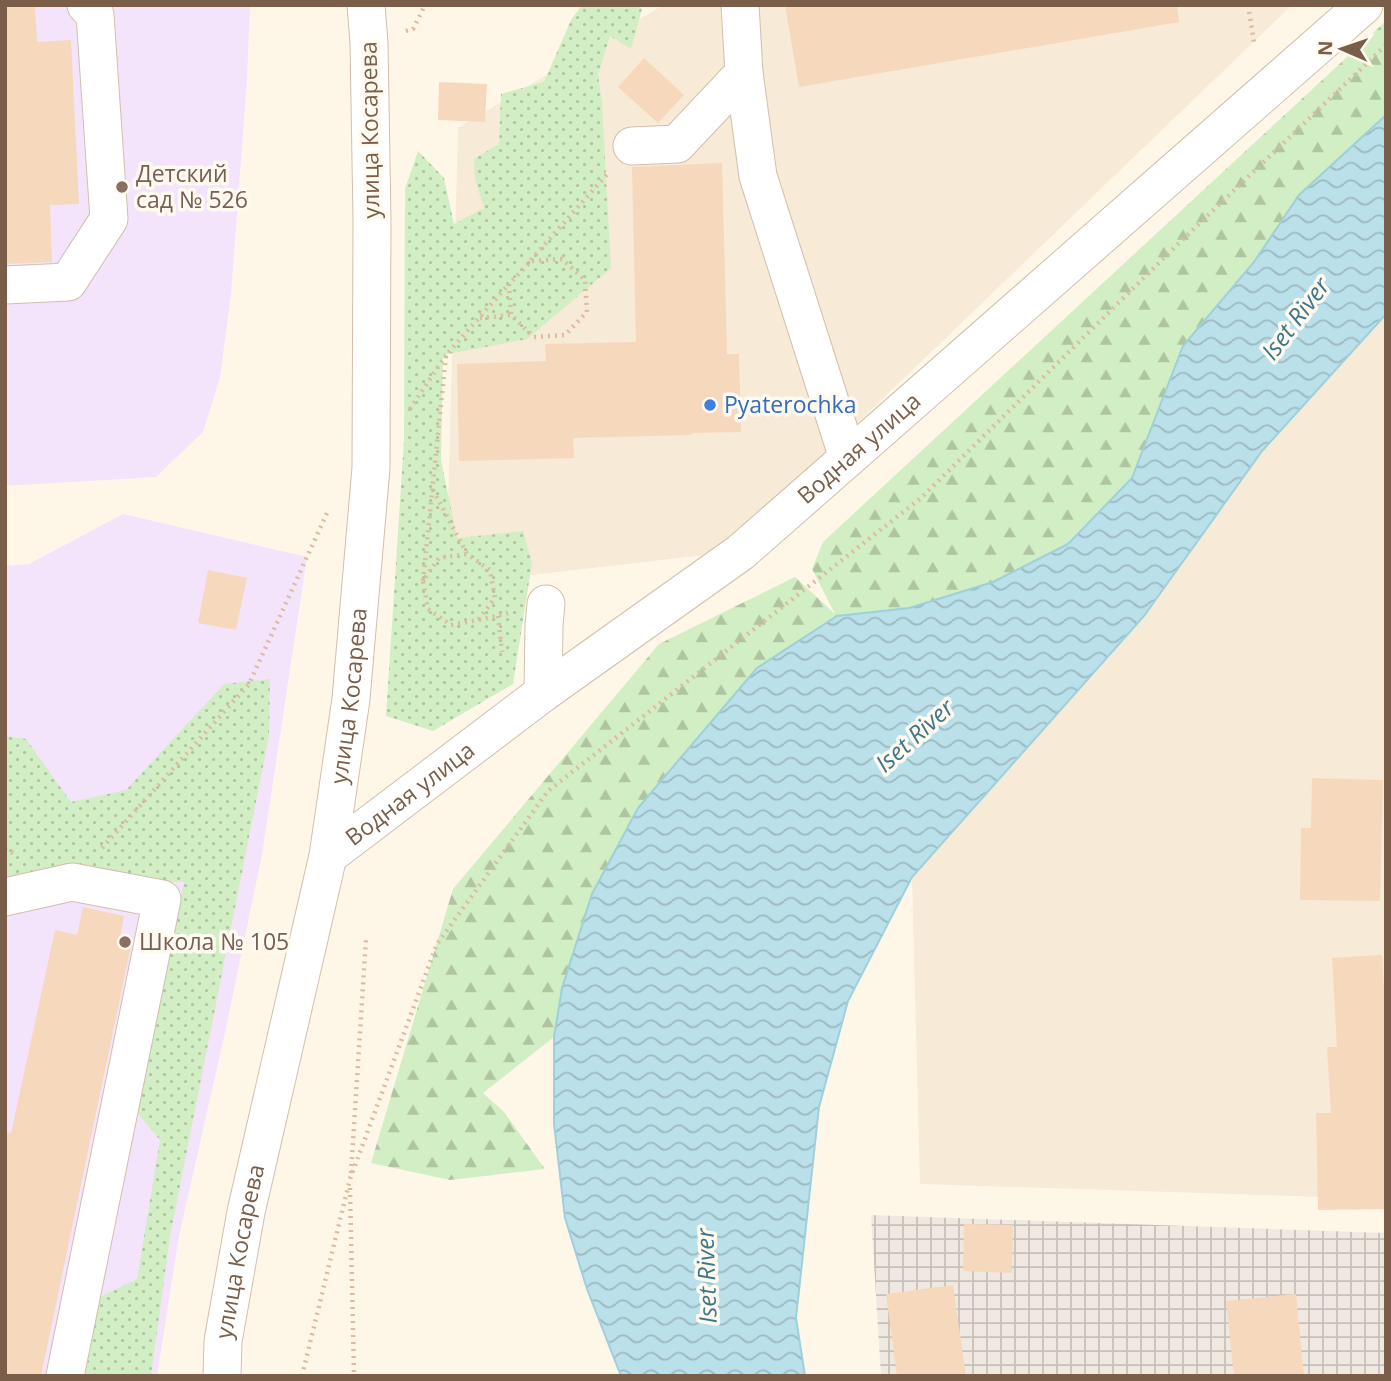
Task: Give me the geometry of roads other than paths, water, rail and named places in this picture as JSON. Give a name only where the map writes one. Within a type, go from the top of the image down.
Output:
[{"type":"street","points":[[5,285],[68,282],[109,219],[95,15],[86,5]]},
{"type":"street","name":"улица Косарева","points":[[222,1376],[223,1340],[246,1212],[328,856],[351,699],[371,468],[372,220],[366,5]]},
{"type":"street","points":[[740,5],[744,73],[758,176],[848,458]]},
{"type":"street","name":"Водная улица","points":[[328,856],[543,693],[741,552],[1364,5]]},
{"type":"street","points":[[632,146],[677,144],[744,73]]},
{"type":"street","points":[[543,693],[546,604]]},
{"type":"street","points":[[5,897],[72,882],[162,899],[65,1376]]},
{"type":"water","name":"Iset River","points":[[1386,115],[1386,314],[1262,451],[1144,616],[912,877],[848,1001],[819,1107],[796,1318],[805,1376],[621,1376],[587,1289],[565,1218],[554,1124],[554,1037],[562,988],[592,894],[638,808],[757,668],[837,616],[909,608],[993,582],[1068,544],[1132,478],[1183,346],[1254,262],[1299,195]]},
{"type":"place","name":"Детcкий сад № 526","points":[[122,187]]},
{"type":"place","name":"Pyaterochka","points":[[710,405]]},
{"type":"place","name":"Школа № 105","points":[[125,942]]}]
